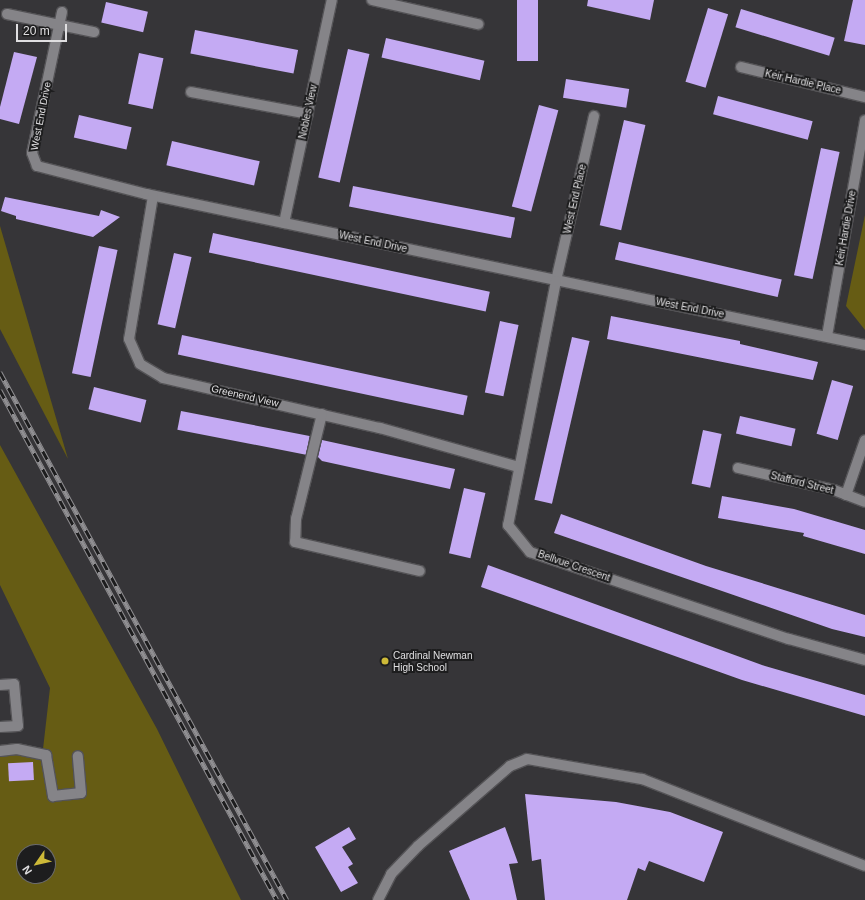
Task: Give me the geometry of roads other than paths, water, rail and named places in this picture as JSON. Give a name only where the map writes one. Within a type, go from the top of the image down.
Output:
[{"type":"street","name":"Nobles View","points":[[284,223],[332,0]]},
{"type":"street","points":[[372,0],[478,24]]},
{"type":"street","name":"West End Drive","points":[[62,12],[32,153],[37,166],[153,196],[865,345]]},
{"type":"street","points":[[8,14],[94,32]]},
{"type":"street","name":"Keir Hardie Place","points":[[741,67],[865,97]]},
{"type":"street","points":[[191,92],[308,114]]},
{"type":"street","name":"West End Place","points":[[556,281],[594,116]]},
{"type":"street","name":"Keir Hardie Drive","points":[[827,336],[865,120]]},
{"type":"street","name":"Greenend View","points":[[153,196],[129,339],[140,364],[163,378],[322,414],[520,467]]},
{"type":"street","name":"Bellvue Crescent","points":[[556,281],[508,525],[530,552],[789,640],[865,660]]},
{"type":"street","points":[[322,414],[296,519],[295,542],[420,571]]},
{"type":"street","points":[[846,495],[865,440]]},
{"type":"street","name":"Stafford Street","points":[[738,468],[846,495],[865,502]]},
{"type":"street","points":[[0,685],[14,684],[18,726],[0,727]]},
{"type":"street","points":[[0,751],[17,748],[46,755],[53,796],[81,793],[78,756]]},
{"type":"street","points":[[378,900],[391,874],[418,846],[510,766],[527,759],[642,779],[865,866]]},
{"type":"railway","points":[[0,372],[287,900]]},
{"type":"railway","points":[[0,390],[277,900]]},
{"type":"place","name":"Cardinal Newman High School","points":[[385,661]]}]
